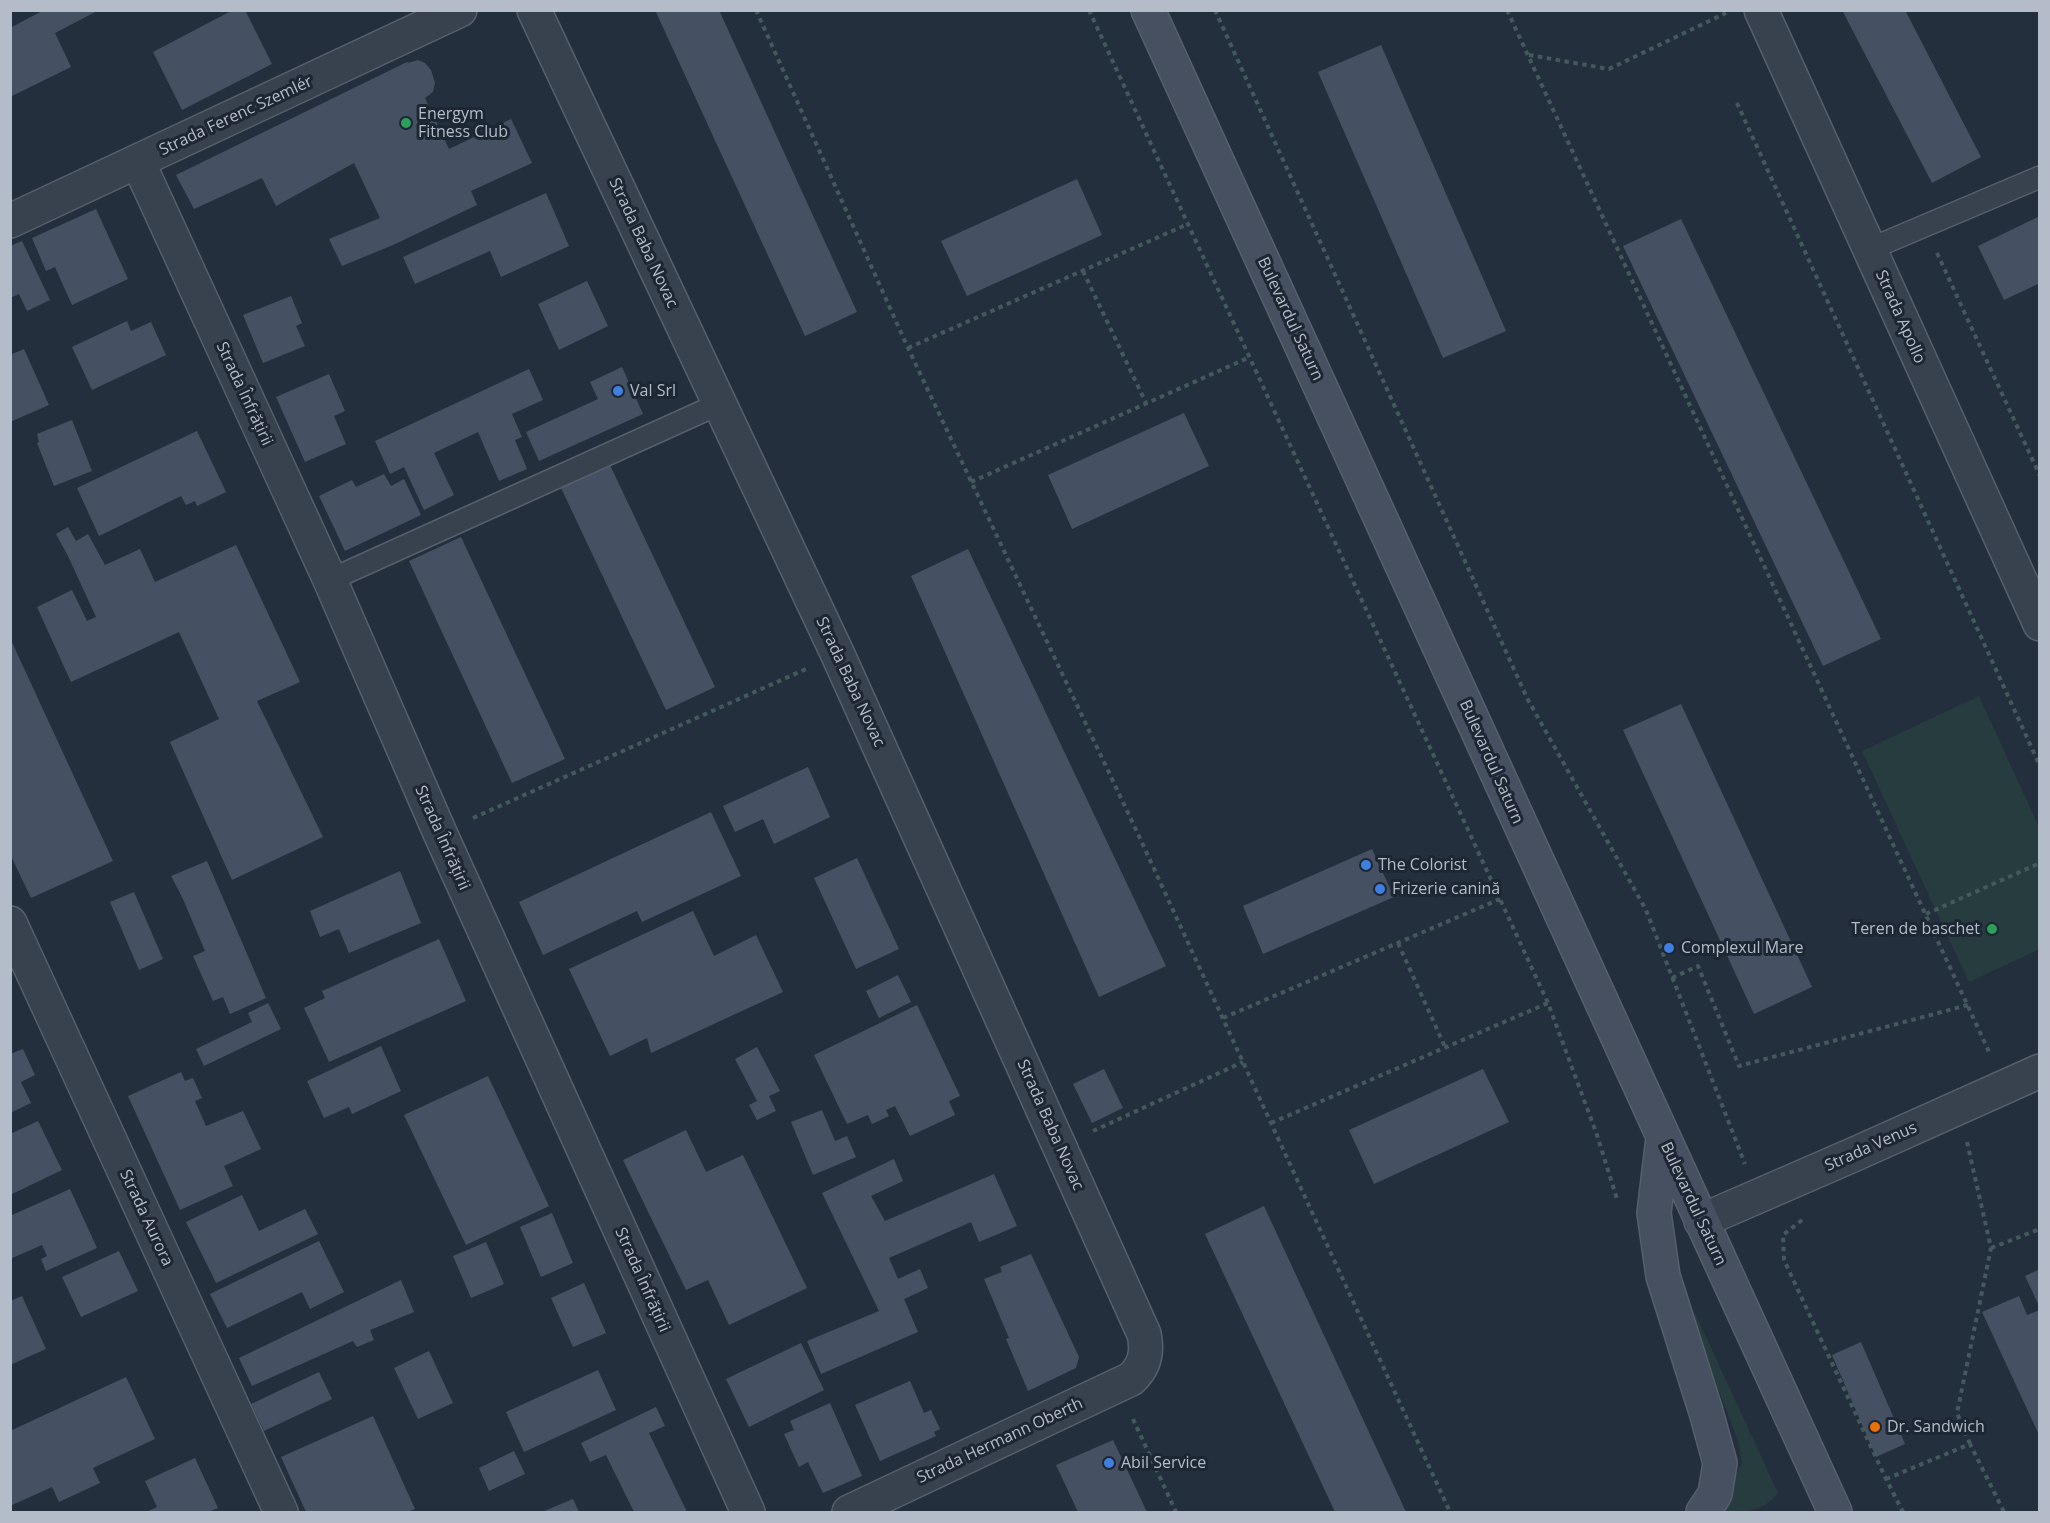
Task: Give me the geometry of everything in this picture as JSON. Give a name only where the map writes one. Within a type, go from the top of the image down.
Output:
[{"type":"main road","name":"Bulevardul Saturn","points":[[1148,10],[1835,1512]]},
{"type":"main road","points":[[1663,1138],[1654,1213],[1662,1276],[1720,1463],[1715,1494],[1703,1512]]},
{"type":"street","name":"Strada Ferenc Szemlér","points":[[10,221],[460,10]]},
{"type":"street","name":"Strada Baba Novac","points":[[534,10],[838,655],[1144,1334],[1146,1347],[1144,1361]]},
{"type":"street","name":"Strada Apollo","points":[[1761,10],[2040,624]]},
{"type":"street","name":"Strada Înfrățirii","points":[[138,162],[330,580],[440,833],[747,1512]]},
{"type":"street","name":"Strada Aurora","points":[[10,923],[281,1512]]},
{"type":"street","name":"Strada Venus","points":[[1701,1221],[2040,1071]]},
{"type":"street","name":"Strada Hermann Oberth","points":[[849,1512],[1118,1386],[1131,1379],[1144,1361]]},
{"type":"lane","points":[[1870,249],[2040,177]]},
{"type":"lane","points":[[330,580],[719,404]]},
{"type":"path","points":[[756,10],[908,348],[1223,1018],[1450,1512]]},
{"type":"path","points":[[1089,10],[1548,1002],[1597,1135],[1617,1202]]},
{"type":"path","points":[[1215,10],[1527,698],[1646,910],[1746,1166],[1753,1168]]},
{"type":"path","points":[[1507,10],[2006,1087]]},
{"type":"path","points":[[1528,55],[1609,69],[1732,10]]},
{"type":"path","points":[[1737,103],[2040,766]]},
{"type":"path","points":[[908,348],[1188,224]]},
{"type":"path","points":[[1924,226],[2040,476]]},
{"type":"path","points":[[1083,271],[1146,403]]},
{"type":"path","points":[[971,482],[1250,357]]},
{"type":"path","points":[[440,833],[838,655]]},
{"type":"path","points":[[1926,914],[2040,863]]},
{"type":"path","points":[[1223,1018],[1500,899]]},
{"type":"path","points":[[1398,943],[1445,1047]]},
{"type":"path","points":[[1672,978],[1698,966],[1739,1066],[1968,1005]]},
{"type":"path","points":[[1271,1123],[1548,1002]]},
{"type":"path","points":[[1059,1147],[1243,1062]]},
{"type":"path","points":[[1966,1140],[1991,1248],[1957,1413],[2004,1512]]},
{"type":"path","points":[[1810,1215],[1783,1235],[1784,1260],[1903,1512]]},
{"type":"path","points":[[1991,1248],[2040,1229]]},
{"type":"path","points":[[1118,1386],[1176,1512]]},
{"type":"path","points":[[1886,1479],[1970,1444]]},
{"type":"green space","points":[[1979,696],[2039,827],[2040,949],[1969,982],[1862,751]]},
{"type":"green space","points":[[1695,1313],[1778,1493],[1772,1500],[1758,1508],[1743,1512],[1717,1512],[1742,1463],[1738,1441],[1694,1326]]},
{"type":"building","points":[[44,10],[99,10],[55,33],[71,67],[10,97],[10,28]]},
{"type":"building","points":[[233,10],[245,10],[272,64],[182,110],[153,52]]},
{"type":"building","points":[[655,10],[719,10],[857,312],[805,336]]},
{"type":"building","points":[[1842,10],[1905,10],[1981,157],[1932,183]]},
{"type":"building","points":[[1381,45],[1506,331],[1443,358],[1318,72]]},
{"type":"building","points":[[418,60],[425,63],[431,70],[435,83],[433,92],[425,98],[449,149],[511,119],[532,163],[471,191],[477,205],[393,245],[342,266],[329,239],[380,218],[354,163],[276,206],[262,178],[194,209],[176,175],[407,62]]},
{"type":"building","points":[[1077,179],[1102,235],[967,296],[941,241]]},
{"type":"building","points":[[546,193],[569,246],[501,277],[490,251],[415,284],[403,257]]},
{"type":"building","points":[[96,209],[128,279],[72,305],[55,267],[46,271],[32,238]]},
{"type":"building","points":[[2040,216],[2040,283],[2004,300],[1978,246]]},
{"type":"building","points":[[1681,219],[1881,639],[1823,666],[1623,246]]},
{"type":"building","points":[[22,241],[50,300],[27,311],[19,294],[10,298],[10,246]]},
{"type":"building","points":[[587,281],[608,326],[559,350],[538,304]]},
{"type":"building","points":[[291,296],[302,323],[296,326],[305,346],[263,363],[243,315]]},
{"type":"building","points":[[127,321],[131,331],[151,322],[166,355],[92,390],[72,347]]},
{"type":"building","points":[[24,349],[49,405],[10,422],[10,355]]},
{"type":"building","points":[[622,367],[643,414],[539,461],[526,432],[598,399],[590,382]]},
{"type":"building","points":[[529,369],[543,400],[512,414],[522,437],[515,440],[527,469],[499,481],[478,432],[434,453],[454,495],[424,510],[404,467],[390,474],[375,441]]},
{"type":"building","points":[[329,374],[345,411],[334,416],[346,444],[305,462],[276,397]]},
{"type":"building","points":[[1184,413],[1209,466],[1072,529],[1048,475]]},
{"type":"building","points":[[72,420],[92,471],[54,486],[37,443],[39,442],[37,434]]},
{"type":"building","points":[[197,431],[226,492],[197,506],[195,501],[186,505],[181,496],[99,536],[77,488]]},
{"type":"building","points":[[610,465],[715,687],[666,710],[561,488]]},
{"type":"building","points":[[384,474],[391,486],[404,479],[421,515],[345,551],[319,496],[352,480],[356,487]]},
{"type":"building","points":[[68,527],[76,541],[88,534],[105,565],[140,549],[155,582],[236,545],[300,682],[257,701],[323,837],[232,880],[170,742],[219,719],[179,632],[71,682],[37,607],[72,590],[87,621],[96,617],[56,534]]},
{"type":"building","points":[[461,537],[565,759],[512,783],[409,561]]},
{"type":"building","points":[[968,549],[1166,966],[1099,997],[911,576]]},
{"type":"building","points":[[10,638],[113,861],[31,898],[10,854]]},
{"type":"building","points":[[1681,704],[1812,987],[1754,1014],[1623,730]]},
{"type":"building","points":[[808,767],[830,817],[774,844],[763,819],[735,832],[723,806]]},
{"type":"building","points":[[711,812],[741,876],[642,922],[637,911],[543,955],[519,902]]},
{"type":"building","points":[[1372,849],[1394,897],[1263,954],[1243,906]]},
{"type":"building","points":[[857,858],[899,949],[856,969],[814,878]]},
{"type":"building","points":[[207,861],[266,998],[230,1014],[223,997],[213,1001],[193,956],[205,951],[171,876]]},
{"type":"building","points":[[400,871],[421,923],[349,953],[339,929],[320,937],[310,911]]},
{"type":"building","points":[[134,892],[163,959],[139,970],[110,902]]},
{"type":"building","points":[[693,911],[714,956],[756,935],[783,992],[651,1053],[647,1038],[610,1056],[569,969]]},
{"type":"building","points":[[439,939],[466,1001],[329,1062],[304,1008],[325,998],[322,991]]},
{"type":"building","points":[[898,975],[911,1002],[879,1018],[866,991]]},
{"type":"building","points":[[268,1003],[281,1029],[204,1066],[196,1049],[252,1022],[248,1013]]},
{"type":"building","points":[[917,1005],[960,1096],[949,1101],[955,1115],[910,1136],[895,1106],[886,1110],[889,1116],[872,1124],[868,1115],[847,1124],[814,1055]]},
{"type":"building","points":[[381,1046],[401,1091],[352,1114],[349,1107],[324,1118],[307,1081]]},
{"type":"building","points":[[757,1047],[780,1091],[769,1096],[776,1111],[757,1120],[749,1105],[757,1101],[735,1059]]},
{"type":"building","points":[[23,1049],[35,1075],[21,1082],[31,1103],[10,1113],[10,1054]]},
{"type":"building","points":[[1104,1069],[1123,1108],[1092,1123],[1073,1084]]},
{"type":"building","points":[[1483,1069],[1509,1122],[1374,1184],[1349,1130]]},
{"type":"building","points":[[181,1072],[185,1081],[193,1078],[202,1098],[195,1101],[206,1126],[243,1111],[261,1149],[224,1166],[233,1186],[180,1210],[128,1096]]},
{"type":"building","points":[[488,1076],[549,1206],[466,1245],[404,1115]]},
{"type":"building","points":[[822,1110],[835,1141],[847,1136],[856,1157],[813,1175],[791,1122]]},
{"type":"building","points":[[38,1121],[62,1170],[10,1195],[10,1134]]},
{"type":"building","points":[[686,1130],[706,1172],[743,1155],[807,1288],[729,1325],[708,1280],[686,1290],[623,1160]]},
{"type":"building","points":[[894,1159],[903,1181],[871,1196],[885,1221],[994,1174],[1017,1226],[979,1242],[971,1222],[889,1258],[898,1279],[920,1269],[928,1288],[904,1299],[918,1332],[821,1374],[807,1341],[879,1311],[822,1193]]},
{"type":"building","points":[[70,1189],[97,1248],[46,1271],[41,1259],[47,1256],[42,1245],[10,1259],[10,1216]]},
{"type":"building","points":[[242,1195],[259,1231],[305,1209],[318,1234],[216,1283],[186,1222]]},
{"type":"building","points":[[1264,1206],[1406,1512],[1335,1512],[1205,1234]]},
{"type":"building","points":[[552,1213],[573,1263],[541,1277],[520,1227]]},
{"type":"building","points":[[319,1241],[344,1292],[310,1309],[302,1292],[227,1328],[210,1294]]},
{"type":"building","points":[[486,1242],[504,1284],[471,1298],[453,1256]]},
{"type":"building","points":[[119,1251],[138,1291],[81,1317],[62,1277]]},
{"type":"building","points":[[1031,1254],[1079,1357],[1076,1368],[1028,1391],[984,1279],[1002,1272],[1000,1267]]},
{"type":"building","points":[[2040,1269],[2040,1308],[2025,1276]]},
{"type":"building","points":[[401,1280],[414,1312],[370,1330],[374,1340],[357,1347],[353,1341],[252,1386],[239,1358]]},
{"type":"building","points":[[584,1283],[606,1333],[573,1347],[551,1298]]},
{"type":"building","points":[[22,1296],[46,1349],[10,1365],[10,1301]]},
{"type":"building","points":[[2019,1296],[2027,1315],[2040,1310],[2040,1437],[1982,1312]]},
{"type":"building","points":[[1861,1342],[1905,1444],[1876,1457],[1832,1355]]},
{"type":"building","points":[[801,1343],[824,1390],[749,1427],[726,1379]]},
{"type":"building","points":[[429,1351],[453,1403],[418,1419],[394,1368]]},
{"type":"building","points":[[598,1370],[616,1410],[524,1452],[506,1412]]},
{"type":"building","points":[[319,1372],[332,1399],[264,1431],[251,1404]]},
{"type":"building","points":[[126,1377],[155,1439],[93,1468],[100,1483],[59,1502],[52,1487],[10,1506],[10,1431]]},
{"type":"building","points":[[910,1381],[924,1413],[931,1410],[940,1429],[934,1432],[936,1436],[880,1461],[855,1405]]},
{"type":"building","points":[[830,1403],[862,1476],[823,1493],[808,1462],[799,1467],[784,1434],[794,1430],[790,1421]]},
{"type":"building","points":[[656,1407],[665,1426],[649,1433],[687,1512],[634,1512],[606,1455],[590,1462],[581,1443]]},
{"type":"building","points":[[373,1416],[415,1509],[407,1512],[306,1512],[281,1457]]},
{"type":"building","points":[[1113,1440],[1147,1512],[1078,1512],[1056,1465]]},
{"type":"building","points":[[514,1451],[525,1474],[489,1491],[479,1468]]},
{"type":"building","points":[[195,1458],[218,1508],[208,1512],[146,1512],[157,1507],[145,1481]]},
{"type":"building","points":[[573,1499],[579,1512],[542,1512]]},
{"type":"place","name":"Energym Fitness Club","points":[[406,123]]},
{"type":"place","name":"Val Srl","points":[[618,391]]},
{"type":"place","name":"The Colorist","points":[[1366,865]]},
{"type":"place","name":"Frizerie canină","points":[[1380,889]]},
{"type":"place","name":"Teren de baschet","points":[[1992,929]]},
{"type":"place","name":"Complexul Mare","points":[[1669,948]]},
{"type":"place","name":"Dr. Sandwich","points":[[1875,1427]]},
{"type":"place","name":"Abil Service","points":[[1109,1463]]}]
